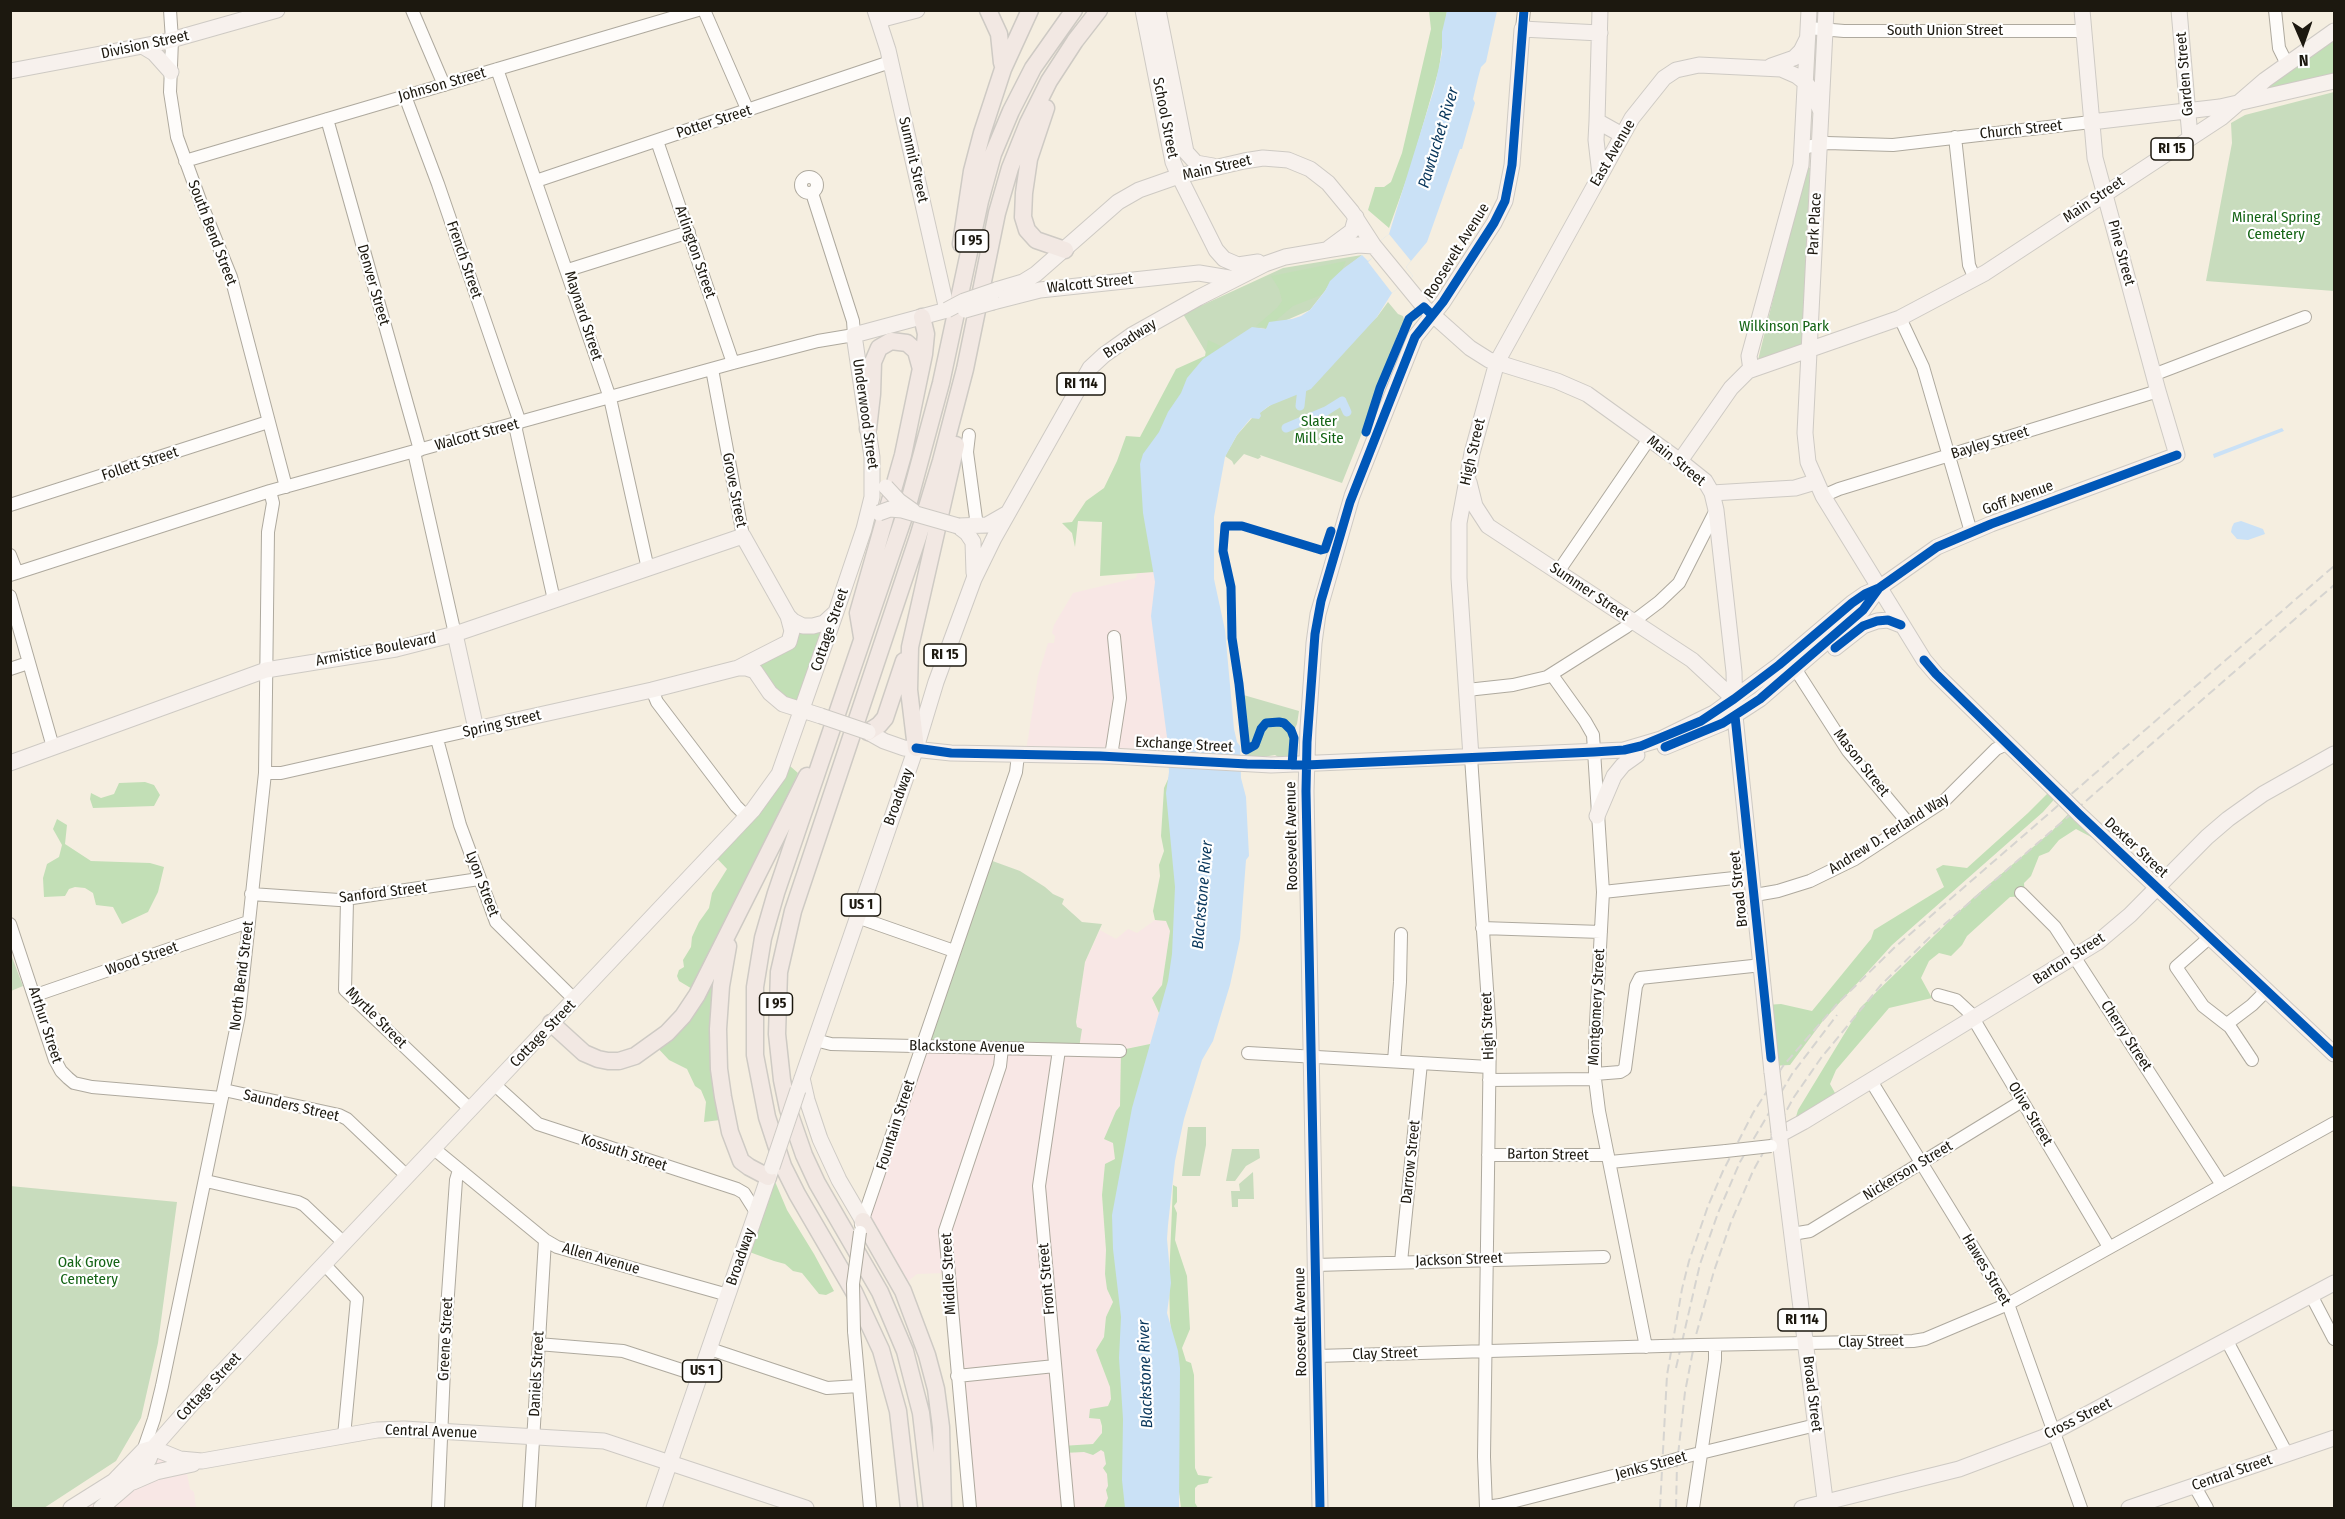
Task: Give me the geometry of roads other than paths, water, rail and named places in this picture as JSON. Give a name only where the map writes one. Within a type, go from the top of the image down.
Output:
[{"type":"highway","points":[[988,10],[995,21],[1001,40],[1002,69]]},
{"type":"highway","points":[[964,278],[960,253],[972,171],[1002,69],[1030,10]]},
{"type":"highway","name":"I 95","points":[[909,1509],[898,1411],[887,1365],[862,1306],[804,1208],[783,1166],[767,1117],[755,1055],[755,987],[763,938],[776,893],[917,475],[941,383],[984,185],[1002,133],[1033,68],[1074,10]]},
{"type":"highway","name":"I 95","points":[[932,1509],[924,1429],[910,1367],[887,1307],[816,1183],[788,1109],[779,1065],[777,1003],[782,956],[793,911],[918,537],[957,400],[1006,182],[1028,123],[1060,63],[1099,10]]},
{"type":"highway","points":[[1060,63],[1030,153],[1023,214],[1026,227],[1034,238],[1062,253]]},
{"type":"highway","points":[[862,640],[858,613],[900,467],[926,340],[922,317]]},
{"type":"highway","points":[[868,429],[873,362],[879,348],[891,341],[907,344],[916,351],[921,369]]},
{"type":"highway","name":"US 1","points":[[917,738],[908,684],[910,647],[956,446],[957,400]]},
{"type":"highway","points":[[868,732],[885,718],[910,647]]},
{"type":"highway","points":[[551,1023],[579,1050],[598,1059],[619,1061],[635,1056],[667,1033],[688,1009],[736,918],[802,783],[825,747]]},
{"type":"highway","points":[[736,918],[727,951],[719,1000],[717,1042],[721,1083],[730,1132],[741,1161],[749,1167],[770,1172]]},
{"type":"highway","points":[[861,1226],[903,1292],[924,1344],[936,1389],[941,1427],[943,1509]]},
{"type":"main road","name":"Division Street","points":[[10,71],[172,40],[277,10]]},
{"type":"main road","points":[[877,15],[917,10]]},
{"type":"main road","name":"School Street","points":[[1143,10],[1173,162],[1216,250]]},
{"type":"main road","points":[[1158,10],[1186,152],[1196,163],[1221,166]]},
{"type":"main road","points":[[1600,10],[1597,121],[1597,158],[1600,175]]},
{"type":"main road","name":"Park Place","points":[[1751,369],[1749,356],[1799,172],[1809,10]]},
{"type":"main road","name":"Park Place","points":[[1809,349],[1826,10]]},
{"type":"main road","name":"Pine Street","points":[[2082,10],[2095,158],[2153,375],[2178,455]]},
{"type":"main road","name":"Garden Street","points":[[2179,10],[2190,137]]},
{"type":"main road","name":"Summit Street","points":[[877,15],[890,62],[945,307]]},
{"type":"main road","name":"Main Street","points":[[1809,349],[1900,318],[1975,279],[2190,137],[2334,31]]},
{"type":"main road","points":[[1768,67],[1794,57],[1803,47],[1808,32]]},
{"type":"main road","points":[[1522,34],[1600,38]]},
{"type":"main road","name":"Roosevelt Avenue","points":[[1320,1509],[1306,765],[1314,643],[1321,601],[1360,472],[1415,337],[1443,302],[1494,223],[1505,201],[1512,165],[1522,34]]},
{"type":"main road","points":[[144,46],[154,53],[171,72]]},
{"type":"main road","name":"East Avenue","points":[[1497,362],[1622,135],[1652,91],[1664,78],[1676,70],[1707,65],[1768,67],[1787,71],[1806,82]]},
{"type":"main road","name":"RI 15","points":[[2239,103],[2334,81]]},
{"type":"main road","points":[[1806,82],[1821,112]]},
{"type":"main road","name":"Church Street","points":[[2091,122],[2239,103]]},
{"type":"main road","points":[[1597,121],[1622,135]]},
{"type":"main road","name":"Main Street","points":[[995,296],[1030,278],[1062,253],[1123,198],[1179,176],[1263,158],[1280,158],[1295,162],[1323,178],[1356,218],[1374,246],[1432,315],[1470,348],[1497,362],[1571,386],[1595,399],[1680,460],[1705,481],[1712,493],[1795,488],[1819,489]]},
{"type":"main road","points":[[1324,250],[1338,243],[1352,231],[1356,218]]},
{"type":"main road","name":"Broadway","points":[[654,1509],[936,682],[974,579],[1008,513],[1085,376],[1096,361],[1122,342],[1198,298],[1265,264],[1286,257],[1324,250],[1358,245],[1374,246]]},
{"type":"main road","points":[[1216,250],[1228,262],[1238,265],[1286,257]]},
{"type":"main road","points":[[1198,298],[1215,275],[1216,250]]},
{"type":"main road","points":[[1062,253],[1054,267],[1056,276],[1072,286]]},
{"type":"main road","name":"Walcott Street","points":[[854,335],[922,317],[964,301],[995,296],[1205,272],[1221,278],[1234,279]]},
{"type":"main road","points":[[1189,274],[1199,281],[1198,298]]},
{"type":"main road","name":"Underwood Street","points":[[854,335],[872,457],[872,497],[864,529]]},
{"type":"main road","points":[[1680,460],[1736,382],[1751,369],[1809,349],[1805,441],[1808,462],[1819,489]]},
{"type":"main road","name":"High Street","points":[[1471,757],[1459,578],[1462,502],[1472,453],[1497,362]]},
{"type":"main road","name":"Goff Avenue","points":[[1734,699],[1779,665],[1858,598],[1879,588],[1930,551],[1971,532],[2178,455]]},
{"type":"main road","points":[[872,457],[886,487],[899,501],[916,512]]},
{"type":"main road","name":"Summer Street","points":[[1470,471],[1472,500],[1480,517],[1488,526],[1692,660],[1734,699]]},
{"type":"main road","name":"Dexter Street","points":[[1819,489],[1901,625],[1936,674],[2079,814],[2334,1054]]},
{"type":"main road","name":"Broad Street","points":[[1712,493],[1716,510],[1733,662],[1735,716],[1762,965],[1777,1140],[1792,1234],[1826,1506]]},
{"type":"main road","points":[[864,529],[879,513],[895,509],[916,512],[958,526],[967,532],[973,542],[974,579]]},
{"type":"main road","points":[[958,526],[992,523],[1008,513]]},
{"type":"main road","points":[[1460,544],[1470,525],[1488,526]]},
{"type":"main road","name":"Cottage Street","points":[[130,1483],[149,1459],[148,1450],[495,1085],[767,794],[779,774],[864,529]]},
{"type":"main road","name":"Armistice Boulevard","points":[[10,763],[266,670],[396,649],[455,634],[743,536]]},
{"type":"main road","name":"Grove Street","points":[[743,536],[788,616]]},
{"type":"main road","name":"Goff Avenue","points":[[1735,716],[1796,670],[1863,610],[1879,588]]},
{"type":"main road","points":[[788,616],[797,624],[808,627],[824,623],[836,612]]},
{"type":"main road","name":"Spring Street","points":[[476,729],[738,668],[754,662],[789,642],[792,630],[788,616]]},
{"type":"main road","points":[[1796,670],[1826,655],[1863,626],[1888,620],[1901,625]]},
{"type":"main road","name":"Denver Street","points":[[455,634],[476,729]]},
{"type":"main road","points":[[1707,672],[1724,670],[1733,662]]},
{"type":"main road","name":"Exchange Street","points":[[738,668],[755,671],[774,697],[788,706],[868,732],[904,748],[917,738],[951,753],[1111,756],[1247,764],[1306,765],[1624,750],[1661,739],[1701,721],[1734,699]]},
{"type":"main road","points":[[813,678],[812,697],[821,716]]},
{"type":"main road","name":"Exchange Street","points":[[1594,752],[1610,756],[1636,755],[1695,736],[1735,716]]},
{"type":"main road","points":[[1598,816],[1614,776],[1636,755]]},
{"type":"main road","name":"Barton Street","points":[[1777,1140],[2075,957],[2114,929],[2207,837],[2234,814],[2264,794],[2333,758]]},
{"type":"main road","points":[[800,1083],[820,1139],[861,1226]]},
{"type":"main road","name":"Cross Street","points":[[1802,1509],[1826,1506],[1959,1469],[2053,1433],[2334,1283]]},
{"type":"main road","name":"Central Avenue","points":[[148,1450],[180,1459],[202,1461],[390,1429],[604,1441],[806,1509]]},
{"type":"main road","name":"Central Street","points":[[2129,1509],[2334,1438]]},
{"type":"main road","points":[[70,1509],[96,1493],[148,1450]]},
{"type":"main road","points":[[102,1508],[130,1483],[156,1472],[202,1461]]},
{"type":"street","name":"South Bend Street","points":[[170,10],[172,112],[185,161],[231,277],[286,487]]},
{"type":"street","points":[[412,10],[444,85]]},
{"type":"street","name":"Johnson Street","points":[[185,161],[698,10]]},
{"type":"street","points":[[704,10],[748,111]]},
{"type":"street","points":[[1522,34],[1524,10]]},
{"type":"street","points":[[2275,10],[2279,48],[2287,64]]},
{"type":"street","name":"South Union Street","points":[[1808,32],[1825,34],[2083,31]]},
{"type":"street","name":"Potter Street","points":[[536,181],[890,62]]},
{"type":"street","name":"Maynard Street","points":[[497,69],[568,270],[610,398],[648,569]]},
{"type":"street","name":"French Street","points":[[405,96],[438,183],[518,417],[516,430],[554,600]]},
{"type":"street","name":"Denver Street","points":[[327,119],[417,451],[455,634]]},
{"type":"street","name":"Church Street","points":[[1802,148],[1820,143],[1893,145],[2091,122]]},
{"type":"street","points":[[1955,137],[1969,265],[1975,279]]},
{"type":"street","name":"Arlington Street","points":[[657,141],[733,363]]},
{"type":"street","points":[[812,193],[854,321],[854,335]]},
{"type":"street","points":[[568,270],[689,232]]},
{"type":"street","points":[[2153,375],[2305,316]]},
{"type":"street","points":[[1900,318],[1923,367],[1971,532]]},
{"type":"street","name":"Walcott Street","points":[[14,574],[270,491],[733,363],[824,339],[854,335]]},
{"type":"street","name":"Grove Street","points":[[712,369],[743,536]]},
{"type":"street","name":"Bayley Street","points":[[1819,489],[1839,489],[2158,391]]},
{"type":"street","name":"Follett Street","points":[[10,505],[268,422]]},
{"type":"street","points":[[969,435],[967,456],[976,526]]},
{"type":"street","points":[[1558,572],[1649,439]]},
{"type":"street","name":"North Bend Street","points":[[148,1450],[239,1016],[265,772],[268,532],[273,503],[270,491]]},
{"type":"street","points":[[1467,690],[1513,686],[1552,675],[1633,622],[1667,596],[1679,583],[1716,510]]},
{"type":"street","points":[[10,555],[14,574]]},
{"type":"street","points":[[10,596],[53,747]]},
{"type":"street","points":[[1111,756],[1120,698],[1114,637]]},
{"type":"street","points":[[10,669],[28,663]]},
{"type":"street","name":"Mason Street","points":[[1796,670],[1848,751],[1909,824]]},
{"type":"street","name":"Montgomery Street","points":[[1552,675],[1590,730],[1594,752],[1603,892],[1595,1076],[1624,1256],[1646,1347]]},
{"type":"street","points":[[651,690],[657,702],[747,817]]},
{"type":"street","name":"Spring Street","points":[[265,772],[281,773],[476,729]]},
{"type":"street","name":"Lyon Street","points":[[437,739],[458,817],[500,927],[575,1000]]},
{"type":"street","name":"Andrew D. Ferland Way","points":[[1755,895],[1787,888],[1830,873],[1950,796],[1996,749],[2007,744]]},
{"type":"street","name":"Fountain Street","points":[[870,1509],[854,1331],[853,1284],[861,1226],[1016,772],[1018,754]]},
{"type":"street","name":"High Street","points":[[1471,757],[1489,1022],[1484,1457],[1486,1508]]},
{"type":"street","points":[[1603,892],[1753,876]]},
{"type":"street","name":"Sanford Street","points":[[251,894],[347,900],[480,879]]},
{"type":"street","name":"Cherry Street","points":[[2021,893],[2055,927],[2222,1185]]},
{"type":"street","name":"Myrtle Street","points":[[347,900],[345,990],[471,1110]]},
{"type":"street","points":[[857,917],[954,951]]},
{"type":"street","name":"Wood Street","points":[[36,995],[248,922]]},
{"type":"street","name":"Arthur Street","points":[[10,924],[36,995],[55,1060],[61,1071],[74,1083],[223,1094]]},
{"type":"street","points":[[1482,928],[1601,932]]},
{"type":"street","points":[[1394,1061],[1401,934]]},
{"type":"street","points":[[2209,938],[2176,967],[2203,1006],[2227,1024],[2252,1060]]},
{"type":"street","points":[[1489,1080],[1595,1076],[1620,1072],[1625,1069],[1636,986],[1640,978],[1762,965]]},
{"type":"street","points":[[2227,1024],[2266,991]]},
{"type":"street","name":"Olive Street","points":[[1938,995],[1947,996],[1961,1003],[1973,1018],[2109,1248]]},
{"type":"street","name":"Blackstone Avenue","points":[[815,1040],[831,1044],[1120,1051]]},
{"type":"street","name":"Middle Street","points":[[970,1509],[945,1231],[999,1066],[1002,1048]]},
{"type":"street","name":"Front Street","points":[[1059,1050],[1039,1186],[1068,1509]]},
{"type":"street","points":[[1248,1053],[1489,1067]]},
{"type":"street","name":"Darrow Street","points":[[1401,1262],[1421,1063]]},
{"type":"street","name":"Hawes Street","points":[[1871,1081],[2008,1304],[2081,1509]]},
{"type":"street","name":"Kossuth Street","points":[[495,1085],[537,1124],[737,1189],[744,1193],[756,1212]]},
{"type":"street","name":"Saunders Street","points":[[223,1094],[339,1115],[347,1119],[407,1176]]},
{"type":"street","name":"Nickerson Street","points":[[1792,1234],[1810,1231],[2022,1101]]},
{"type":"street","name":"Clay Street","points":[[1317,1356],[1805,1342],[1919,1341],[2008,1304],[2334,1123]]},
{"type":"street","name":"Barton Street","points":[[1488,1155],[1609,1158],[1725,1151],[1777,1140]]},
{"type":"street","name":"Allen Avenue","points":[[433,1148],[545,1240],[557,1247],[728,1295]]},
{"type":"street","name":"Greene Street","points":[[438,1509],[446,1323],[456,1180],[459,1170]]},
{"type":"street","points":[[206,1181],[298,1202],[344,1243]]},
{"type":"street","name":"Daniels Street","points":[[529,1509],[545,1240]]},
{"type":"street","name":"Jackson Street","points":[[1315,1265],[1604,1257]]},
{"type":"street","points":[[324,1264],[357,1299],[344,1436]]},
{"type":"street","points":[[2311,1295],[2334,1339]]},
{"type":"street","points":[[2227,1341],[2287,1454]]},
{"type":"street","points":[[538,1344],[623,1351],[700,1376]]},
{"type":"street","points":[[1693,1509],[1716,1345]]},
{"type":"street","points":[[710,1349],[827,1388],[860,1386]]},
{"type":"street","points":[[957,1376],[1055,1366]]},
{"type":"street","name":"Jenks Street","points":[[1486,1508],[1816,1425]]},
{"type":"street","points":[[2194,1485],[2207,1509]]},
{"type":"street","points":[[96,1493],[102,1508]]},
{"type":"water","points":[[1447,11],[1497,11],[1486,62],[1481,67],[1478,78],[1473,99],[1475,103],[1462,149],[1460,149],[1427,242],[1406,267],[1413,276],[1392,293],[1377,317],[1311,389],[1269,406],[1260,413],[1259,419],[1251,418],[1237,435],[1225,457],[1214,517],[1214,579],[1225,630],[1234,729],[1240,746],[1241,778],[1246,797],[1249,856],[1246,860],[1240,939],[1230,985],[1213,1041],[1202,1060],[1184,1119],[1175,1161],[1168,1225],[1171,1283],[1167,1313],[1178,1351],[1180,1368],[1179,1508],[1125,1508],[1122,1480],[1123,1419],[1119,1358],[1121,1317],[1113,1249],[1112,1215],[1132,1108],[1168,981],[1172,954],[1175,887],[1166,793],[1169,772],[1168,745],[1151,616],[1155,582],[1143,513],[1140,464],[1143,454],[1159,432],[1187,378],[1203,359],[1252,327],[1266,329],[1269,322],[1301,316],[1310,310],[1330,281],[1344,268],[1362,255],[1368,261],[1375,256],[1370,249],[1389,234],[1434,89],[1442,53],[1442,32]]},
{"type":"water","points":[[2282,428],[2284,431],[2214,458],[2213,454]]},
{"type":"water","points":[[2241,521],[2263,529],[2265,534],[2248,540],[2237,539],[2231,532],[2232,527],[2234,523]]},
{"type":"waterway","points":[[1300,382],[1302,388],[1300,406]]},
{"type":"waterway","points":[[1286,428],[1326,411],[1342,401],[1347,412]]},
{"type":"railway","points":[[1660,1508],[1667,1375],[1689,1261],[1723,1171],[1753,1113],[1783,1066],[1837,1004],[1894,948],[2334,566]]},
{"type":"railway","points":[[1676,1508],[1677,1464],[1685,1392],[1696,1335],[1714,1271],[1731,1222],[1753,1171],[1794,1097],[1821,1058],[1881,985],[1931,936],[2334,585]]},
{"type":"railway","points":[[1676,1368],[1700,1264],[1718,1213],[1740,1162],[1792,1074],[1837,1015]]},
{"type":"water label","name":"Pawtucket River","points":[[1439,138]]},
{"type":"water label","name":"Blackstone River","points":[[1203,895]]},
{"type":"water label","name":"Blackstone River","points":[[1146,1374]]},
{"type":"park label","name":"Mineral Spring Cemetery","points":[[2276,226]]},
{"type":"park label","name":"Wilkinson Park","points":[[1784,327]]},
{"type":"park label","name":"Slater Mill Site","points":[[1319,430]]},
{"type":"park label","name":"Oak Grove Cemetery","points":[[89,1272]]}]
